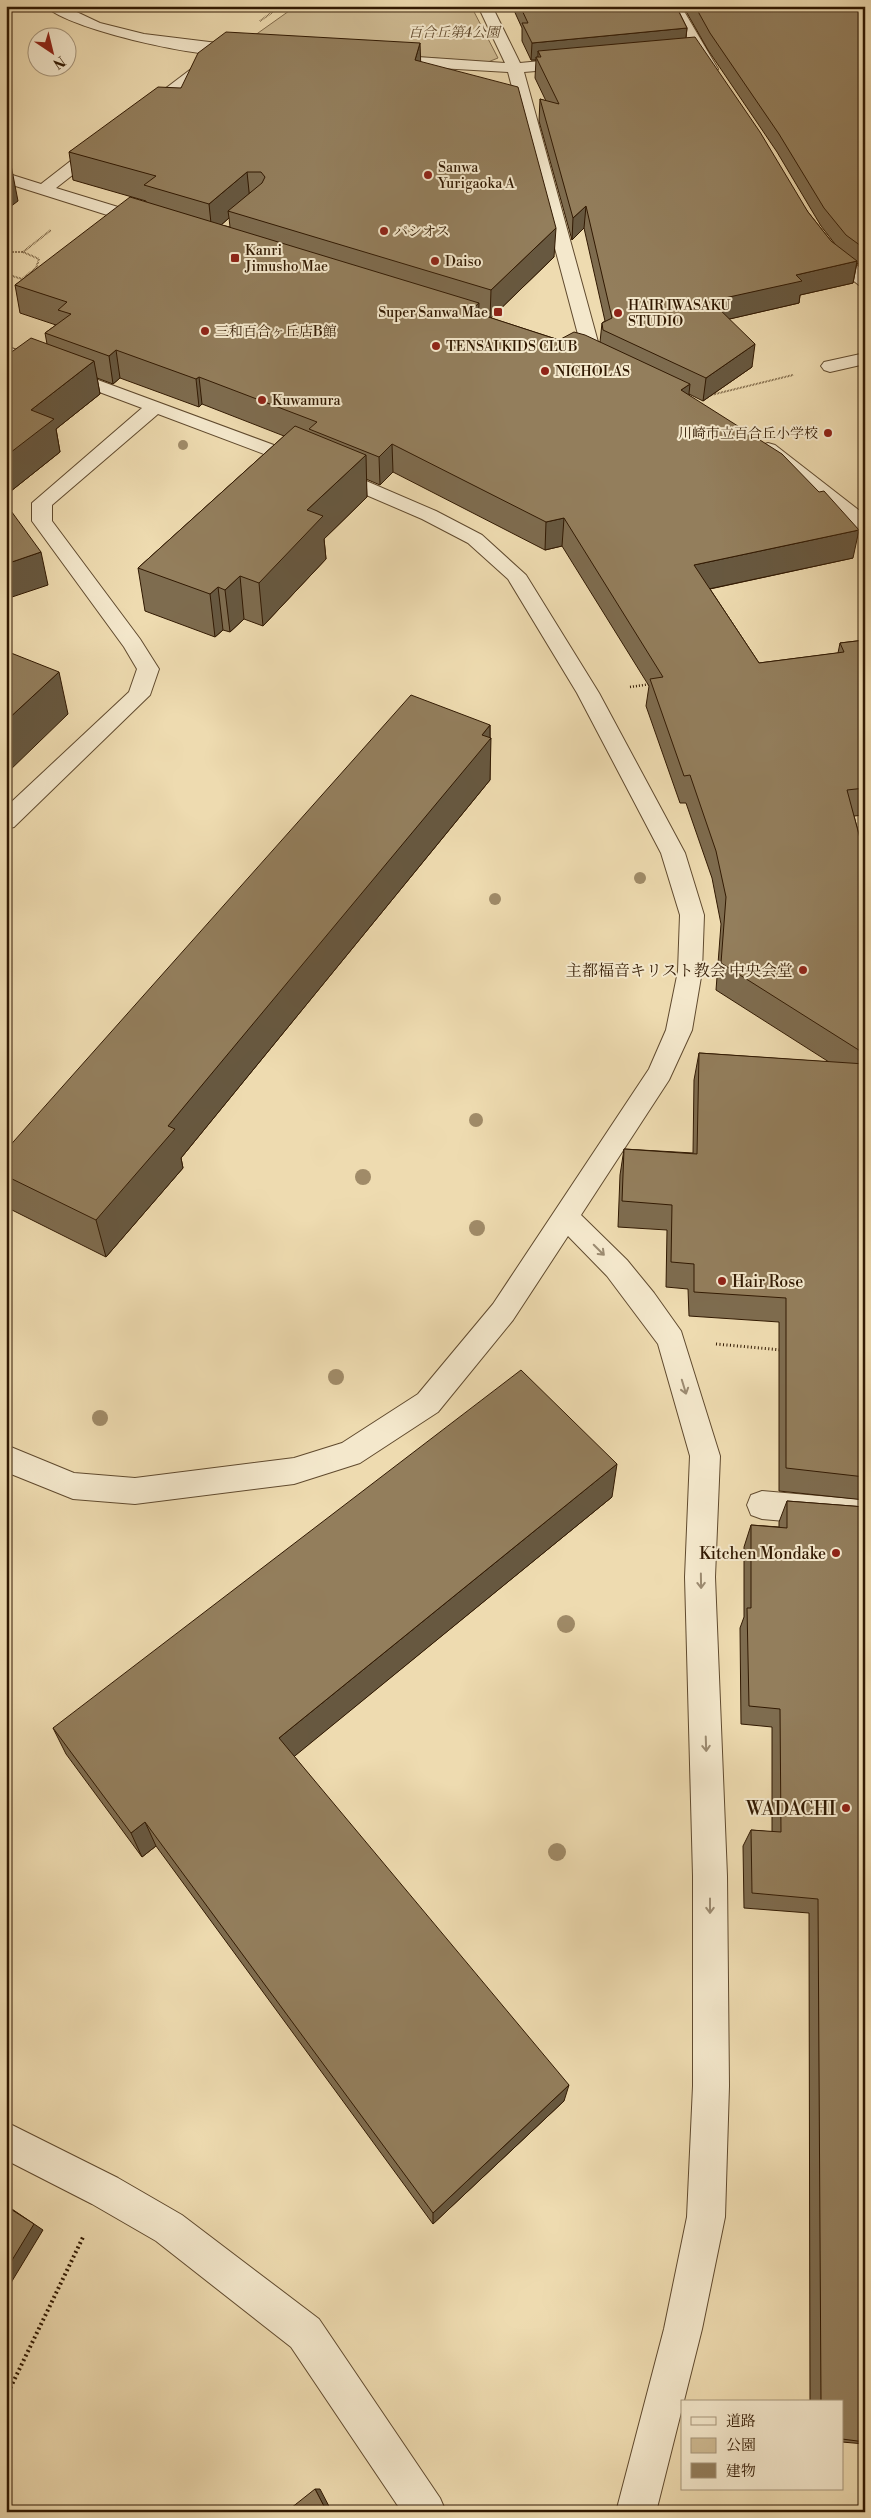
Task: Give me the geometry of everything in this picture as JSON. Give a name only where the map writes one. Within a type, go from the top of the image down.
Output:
[{"type":"street","points":[[54,6],[85,24],[161,42],[254,52]]},
{"type":"street","points":[[484,6],[515,68],[589,342],[590,358]]},
{"type":"street","points":[[674,6],[698,52],[719,82]]},
{"type":"street","points":[[137,118],[226,50]]},
{"type":"street","points":[[678,53],[698,52]]},
{"type":"street","points":[[373,59],[515,68],[589,61]]},
{"type":"street","points":[[42,190],[114,136]]},
{"type":"street","points":[[6,178],[162,226]]},
{"type":"street","points":[[818,236],[835,258],[865,281]]},
{"type":"street","points":[[6,351],[329,472],[429,515],[475,539],[516,575],[588,693],[672,853],[692,915],[690,971],[679,1030],[660,1073],[503,1312],[428,1403],[350,1454],[294,1471],[135,1491],[73,1486],[6,1458]]},
{"type":"street","points":[[830,366],[865,358]]},
{"type":"street","points":[[6,821],[139,695],[148,669],[133,644],[42,521],[42,503],[155,407]]},
{"type":"street","points":[[754,440],[779,455],[865,525]]},
{"type":"street","points":[[565,1216],[628,1281],[671,1340],[705,1456],[700,1577],[710,1876],[711,2086],[706,2217],[683,2329],[636,2512]]},
{"type":"street","points":[[762,1505],[865,1514]]},
{"type":"street","points":[[6,2140],[105,2191],[169,2228],[305,2333],[426,2512]]},
{"type":"path","points":[[6,252],[23,252],[39,259],[36,268],[22,279],[6,274]]},
{"type":"path","points":[[711,395],[830,366]]},
{"type":"path","points":[[635,686],[654,684]]},
{"type":"path","points":[[671,1340],[787,1351]]},
{"type":"path","points":[[6,2397],[105,2191]]},
{"type":"green space","name":"百合丘第4公園","points":[[296,6],[471,6],[498,58],[488,62],[257,45],[251,38]]},
{"type":"building","points":[[520,6],[676,6],[687,28],[532,43],[522,23],[528,23]]},
{"type":"building","points":[[695,6],[865,6],[865,249],[846,235],[824,208],[779,134],[710,33]]},
{"type":"building","points":[[226,32],[420,43],[415,60],[518,87],[556,228],[491,290],[228,211],[262,183],[265,177],[261,172],[247,172],[209,204],[144,185],[156,176],[69,152],[158,87],[181,88],[198,53]]},
{"type":"building","points":[[695,37],[760,132],[808,212],[831,241],[857,261],[796,275],[802,281],[711,301],[755,344],[706,378],[603,330],[602,323],[612,318],[586,206],[573,218],[540,99],[559,104],[536,57],[541,57],[538,51]]},
{"type":"building","points":[[130,197],[479,303],[470,311],[559,340],[574,332],[585,335],[690,384],[681,390],[782,454],[819,492],[824,491],[859,530],[694,565],[759,663],[844,652],[840,643],[865,640],[865,788],[847,790],[865,857],[865,1054],[721,963],[726,897],[716,851],[690,775],[684,776],[650,679],[663,677],[564,518],[546,522],[392,444],[379,457],[309,429],[317,422],[199,377],[196,379],[116,350],[109,356],[45,333],[71,314],[58,310],[67,302],[15,285]]},
{"type":"building","points":[[31,338],[94,361],[31,410],[54,419],[6,456],[6,356]]},
{"type":"building","points":[[295,426],[366,455],[307,510],[323,516],[259,583],[240,576],[225,590],[218,587],[210,594],[138,568]]},
{"type":"building","points":[[6,504],[41,552],[6,564]]},
{"type":"building","points":[[6,651],[59,672],[6,721]]},
{"type":"building","points":[[411,695],[490,725],[482,735],[491,738],[168,1126],[175,1129],[96,1220],[6,1176],[6,1150]]},
{"type":"building","points":[[699,1053],[865,1064],[865,1477],[786,1468],[786,1298],[694,1292],[694,1264],[671,1262],[672,1205],[622,1201],[624,1149],[697,1154]]},
{"type":"building","points":[[521,1370],[617,1464],[279,1738],[569,2085],[433,2213],[145,1822],[131,1833],[53,1728]]},
{"type":"building","points":[[787,1501],[865,1507],[865,2442],[844,2439],[844,2400],[821,2400],[818,1899],[752,1893],[751,1830],[781,1832],[780,1709],[749,1706],[747,1608],[751,1608],[751,1525],[787,1528]]},
{"type":"building","points":[[6,2206],[34,2224],[6,2270]]},
{"type":"building","points":[[315,2489],[327,2512],[286,2512]]},
{"type":"place","name":"Sanwa Yurigaoka A","points":[[428,175]]},
{"type":"place","name":"パシオス","points":[[384,231]]},
{"type":"place","name":"Kanri Jimusho Mae","points":[[235,258]]},
{"type":"place","name":"Daiso","points":[[435,261]]},
{"type":"place","name":"Super Sanwa Mae","points":[[498,312]]},
{"type":"place","name":"HAIR IWASAKU STUDIO","points":[[618,313]]},
{"type":"place","name":"三和百合ヶ丘店B館","points":[[205,331]]},
{"type":"place","name":"TENSAI KIDS CLUB","points":[[436,346]]},
{"type":"place","name":"NICHOLAS","points":[[545,371]]},
{"type":"place","name":"Kuwamura","points":[[262,400]]},
{"type":"place","name":"川崎市立百合丘小学校","points":[[828,433]]},
{"type":"place","name":"主都福音キリスト教会 中央会堂","points":[[803,970]]},
{"type":"place","name":"Hair Rose","points":[[722,1281]]},
{"type":"place","name":"Kitchen Mondake","points":[[836,1553]]},
{"type":"place","name":"WADACHI","points":[[846,1808]]}]
